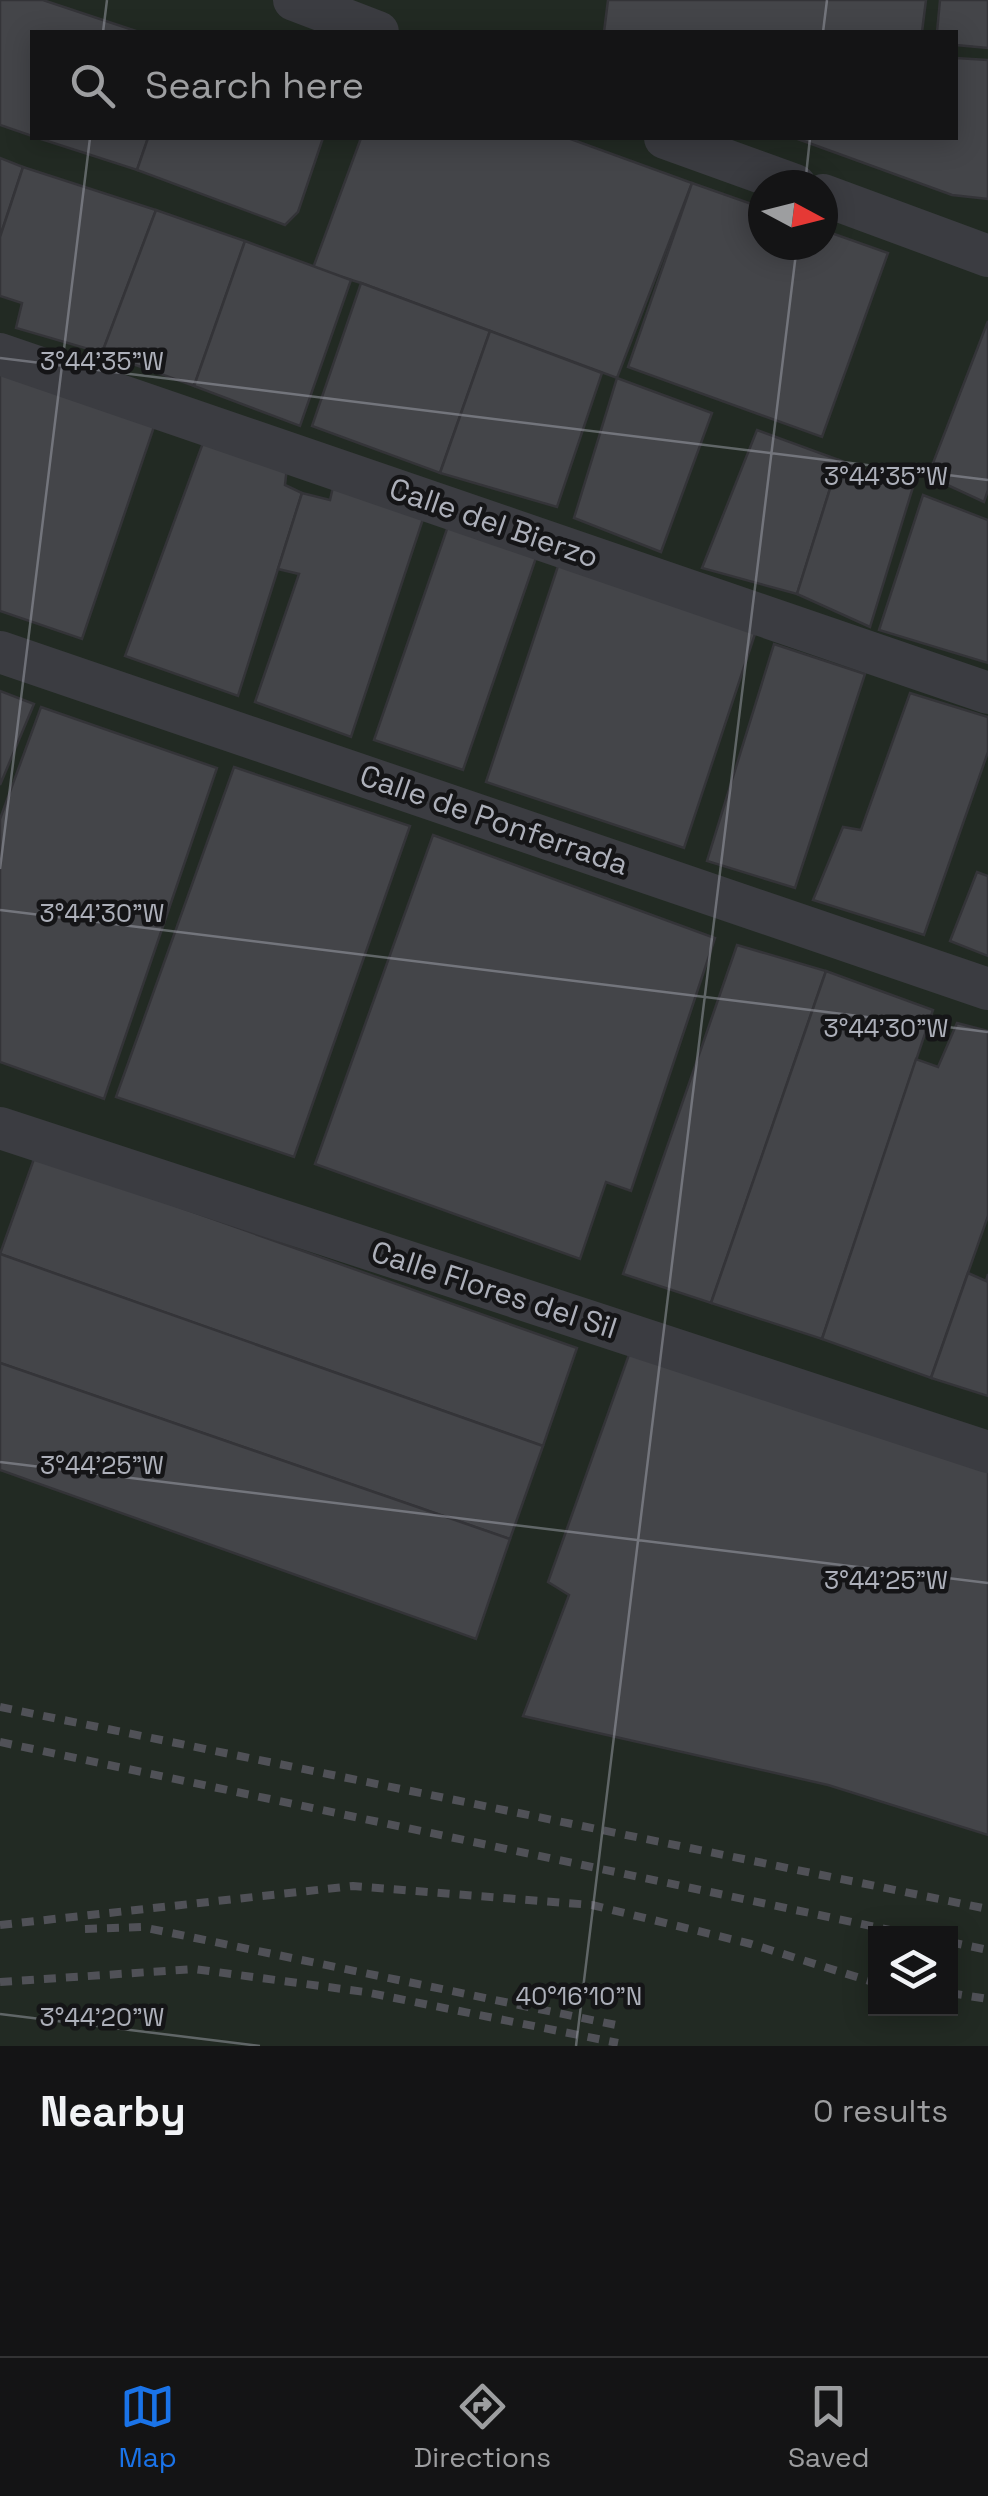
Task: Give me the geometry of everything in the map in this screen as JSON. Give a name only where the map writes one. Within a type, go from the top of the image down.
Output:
[{"type":"street","points":[[297,1],[373,30]]},
{"type":"street","points":[[671,140],[754,170]]},
{"type":"street","points":[[838,201],[988,256]]},
{"type":"street","name":"Calle del Bierzo","points":[[0,354],[988,693]]},
{"type":"street","name":"Calle de Ponferrada","points":[[0,652],[988,988]]},
{"type":"street","name":"Calle Flores del Sil","points":[[0,1128],[988,1452]]},
{"type":"shaded area","points":[[0,0],[988,0],[988,2046],[0,2046]]},
{"type":"building","points":[[0,0],[43,0],[133,30],[30,30],[30,135],[0,125]]},
{"type":"building","points":[[608,0],[926,0],[922,30],[604,30]]},
{"type":"building","points":[[940,0],[988,0],[988,48],[958,45],[958,30],[937,30]]},
{"type":"building","points":[[958,58],[988,60],[988,199],[952,195],[801,140],[958,140]]},
{"type":"building","points":[[44,140],[147,140],[137,170]]},
{"type":"building","points":[[147,140],[322,140],[298,212],[285,225],[137,170]]},
{"type":"building","points":[[360,140],[574,140],[692,183],[617,378],[313,268]]},
{"type":"building","points":[[0,158],[23,167],[0,237]]},
{"type":"building","points":[[23,167],[156,210],[102,353],[16,328],[22,303],[0,296],[0,237]]},
{"type":"building","points":[[692,183],[748,203],[748,260],[838,260],[838,235],[888,253],[822,437],[628,367]]},
{"type":"building","points":[[156,210],[245,241],[194,386],[102,353]]},
{"type":"building","points":[[245,241],[351,280],[300,426],[194,386]]},
{"type":"building","points":[[361,283],[490,331],[440,473],[312,426]]},
{"type":"building","points":[[988,321],[988,490],[984,502],[928,476]]},
{"type":"building","points":[[490,331],[602,373],[557,507],[440,473]]},
{"type":"building","points":[[0,367],[156,421],[82,639],[0,611]]},
{"type":"building","points":[[617,378],[712,413],[661,552],[574,518]]},
{"type":"building","points":[[757,430],[839,460],[797,594],[702,568]]},
{"type":"building","points":[[204,440],[287,467],[285,485],[302,493],[238,696],[125,656]]},
{"type":"building","points":[[839,460],[913,487],[870,627],[797,594]]},
{"type":"building","points":[[333,487],[424,516],[351,737],[255,702],[299,574],[278,569],[302,493],[330,500]]},
{"type":"building","points":[[923,495],[988,520],[988,663],[879,630]]},
{"type":"building","points":[[448,526],[537,555],[463,770],[374,740]]},
{"type":"building","points":[[559,563],[756,631],[684,848],[486,782]]},
{"type":"building","points":[[774,644],[865,674],[795,888],[707,861]]},
{"type":"building","points":[[0,691],[34,704],[0,785]]},
{"type":"building","points":[[910,693],[988,717],[988,752],[924,935],[813,900],[843,827],[861,830]]},
{"type":"building","points":[[41,707],[217,768],[104,1099],[0,1062],[0,819]]},
{"type":"building","points":[[234,767],[410,826],[294,1157],[116,1097]]},
{"type":"building","points":[[433,835],[715,938],[631,1191],[606,1182],[580,1259],[315,1164]]},
{"type":"building","points":[[977,872],[988,876],[988,956],[950,941]]},
{"type":"building","points":[[737,945],[826,971],[711,1303],[623,1274]]},
{"type":"building","points":[[826,971],[933,1010],[822,1339],[711,1303]]},
{"type":"building","points":[[957,1023],[988,1031],[988,1216],[931,1378],[822,1339],[916,1059],[938,1067]]},
{"type":"building","points":[[35,1156],[577,1348],[543,1446],[0,1254]]},
{"type":"building","points":[[0,1254],[543,1446],[510,1539],[0,1363]]},
{"type":"building","points":[[968,1273],[986,1281],[988,1274],[988,1396],[931,1378]]},
{"type":"building","points":[[632,1346],[988,1467],[988,1835],[828,1785],[523,1716],[569,1595],[548,1582]]},
{"type":"building","points":[[0,1363],[510,1539],[476,1639],[0,1470]]},
{"type":"railway","points":[[0,1707],[988,1909]]},
{"type":"railway","points":[[0,1742],[871,1926]]},
{"type":"railway","points":[[0,1925],[353,1886],[592,1905],[751,1944],[868,1981]]},
{"type":"railway","points":[[85,1929],[142,1927],[616,2025]]},
{"type":"railway","points":[[958,1944],[988,1950]]},
{"type":"railway","points":[[0,1982],[194,1969],[365,1992],[618,2043]]},
{"type":"railway","points":[[958,1994],[988,1999]]}]
